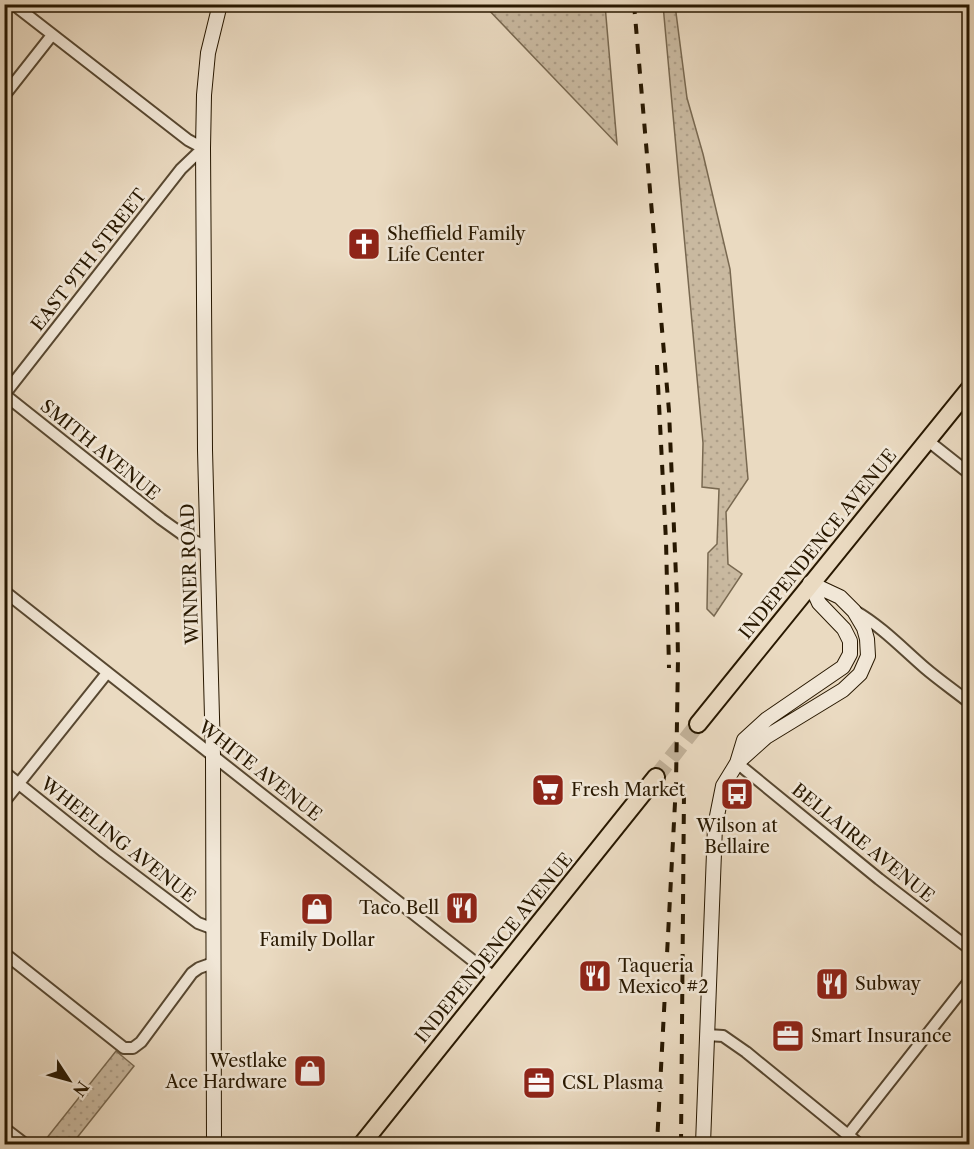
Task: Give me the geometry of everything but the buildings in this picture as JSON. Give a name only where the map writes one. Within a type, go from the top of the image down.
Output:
[{"type":"main road","name":"WINNER ROAD","points":[[214,1144],[213,755],[205,438],[203,148],[208,53],[220,4]]},
{"type":"main road","name":"INDEPENDENCE AVENUE","points":[[698,724],[969,388]]},
{"type":"main road","points":[[737,763],[766,737],[843,690],[860,674],[868,656],[864,628],[854,610],[840,597],[810,583]]},
{"type":"main road","points":[[703,1144],[715,826],[723,786],[737,763],[744,740],[767,719],[831,677],[843,667],[850,654],[850,641],[844,629],[819,603],[810,583]]},
{"type":"main road","name":"INDEPENDENCE AVENUE","points":[[362,1144],[656,777]]},
{"type":"street","points":[[13,4],[188,140],[203,148]]},
{"type":"street","points":[[4,96],[52,34]]},
{"type":"street","name":"EAST 9TH STREET","points":[[5,395],[181,169],[203,148]]},
{"type":"street","name":"SMITH AVENUE","points":[[5,395],[161,519],[189,539],[207,546]]},
{"type":"street","points":[[927,440],[969,474]]},
{"type":"street","name":"WHITE AVENUE","points":[[4,591],[495,978]]},
{"type":"street","points":[[854,610],[888,635],[969,703]]},
{"type":"street","points":[[4,802],[107,673]]},
{"type":"street","name":"BELLAIRE AVENUE","points":[[737,763],[969,949]]},
{"type":"street","name":"WHEELING AVENUE","points":[[4,772],[198,923],[214,929]]},
{"type":"street","points":[[4,953],[124,1048],[134,1048],[141,1042],[192,973],[213,963]]},
{"type":"street","points":[[848,1135],[969,980]]},
{"type":"street","points":[[707,1035],[723,1036],[746,1052],[859,1144]]},
{"type":"street","points":[[4,1128],[26,1144]]},
{"type":"shaded area","points":[[484,5],[605,5],[617,144]]},
{"type":"shaded area","points":[[663,5],[675,5],[687,98],[703,154],[730,269],[748,479],[726,512],[728,564],[742,574],[714,616],[707,609],[708,553],[717,544],[719,489],[702,487],[703,443]]},
{"type":"shaded area","points":[[116,1051],[134,1066],[72,1144],[42,1144]]},
{"type":"tunnel","points":[[656,777],[698,724]]},
{"type":"railway","points":[[634,4],[669,411],[677,600],[676,784],[657,1144]]},
{"type":"railway","points":[[657,365],[666,541],[669,668]]},
{"type":"railway","points":[[681,1144],[684,791]]},
{"type":"place","name":"Sheffield Family Life Center","points":[[364,244]]},
{"type":"place","name":"Fresh Market","points":[[548,790]]},
{"type":"place","name":"Wilson at Bellaire","points":[[737,794]]},
{"type":"place","name":"Taco Bell","points":[[462,908]]},
{"type":"place","name":"Family Dollar","points":[[317,909]]},
{"type":"place","name":"Taqueria Mexico #2","points":[[595,976]]},
{"type":"place","name":"Subway","points":[[832,984]]},
{"type":"place","name":"Smart Insurance","points":[[788,1036]]},
{"type":"place","name":"Westlake Ace Hardware","points":[[310,1071]]},
{"type":"place","name":"CSL Plasma","points":[[539,1083]]}]
